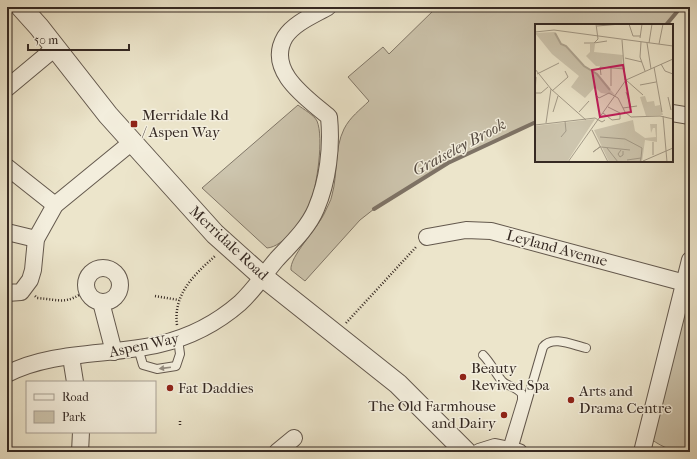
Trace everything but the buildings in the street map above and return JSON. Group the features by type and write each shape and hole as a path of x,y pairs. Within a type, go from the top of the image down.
{"street":[{"name":"Merridale Road","path":"21,7 108,115 227,245 262,276 398,384 466,452"},
{"name":"Aspen Way","path":"7,374 32,364 138,348 178,339 199,331 241,302 262,276 302,232 315,211 320,198 331,134 329,117 296,89 283,67 281,55 285,37 297,26 328,7"},
{"path":"7,88 55,48"},
{"path":"673,113 690,116"},
{"path":"7,292 21,292 26,287 33,270 36,239 55,205 132,142"},
{"path":"7,167 55,205"},
{"name":"Leyland Avenue","path":"427,236 466,230 491,231 685,283"},
{"path":"7,232 36,239"},
{"path":"642,452 690,260"},
{"path":"106,268 116,274 120,284 119,290 112,300 101,302 92,298 87,290 87,280 94,271 106,268"},
{"path":"101,302 114,352"},
{"path":"71,357 75,381"},
{"path":"80,452 81,433"},
{"path":"277,452 294,438"},
{"path":"479,452 495,447 513,450"}],"lane":[{"path":"138,348 143,365 157,369 176,366 180,354 178,339"},
{"path":"513,450 543,347 548,342 554,341 586,348"},
{"path":"483,355 490,362 504,383 516,388 522,394 513,450"}],"path":[{"path":"336,334 427,236"},
{"path":"178,339 176,317 179,300 183,289 196,273 227,245"},
{"path":"26,287 37,298 63,301 72,300 87,290"},
{"path":"155,296 179,300"},
{"path":"180,419 180,424"}],"green space":[{"path":"437,7 681,7 667,24 535,24 535,122 448,163 374,209 360,220 305,281 291,270 294,258 321,219 331,199 334,187 337,153 344,129 352,117 369,101 348,77 383,47 389,54"},
{"path":"298,105 316,119 319,128 319,162 313,196 303,216 293,231 280,243 267,248 202,188"},
{"path":"690,285 690,452 669,449 651,439"}],"waterway":[{"name":"Graiseley Brook","path":"667,24 681,7"},
{"name":"Graiseley Brook","path":"374,209 448,163 535,122"}],"place":[{"name":"Merridale Rd / Aspen Way","path":"134,124"},
{"name":"Beauty Revived Spa","path":"463,377"},
{"name":"Fat Daddies","path":"170,388"},
{"name":"Arts and Drama Centre","path":"571,400"},
{"name":"The Old Farmhouse and Dairy","path":"504,415"}]}
